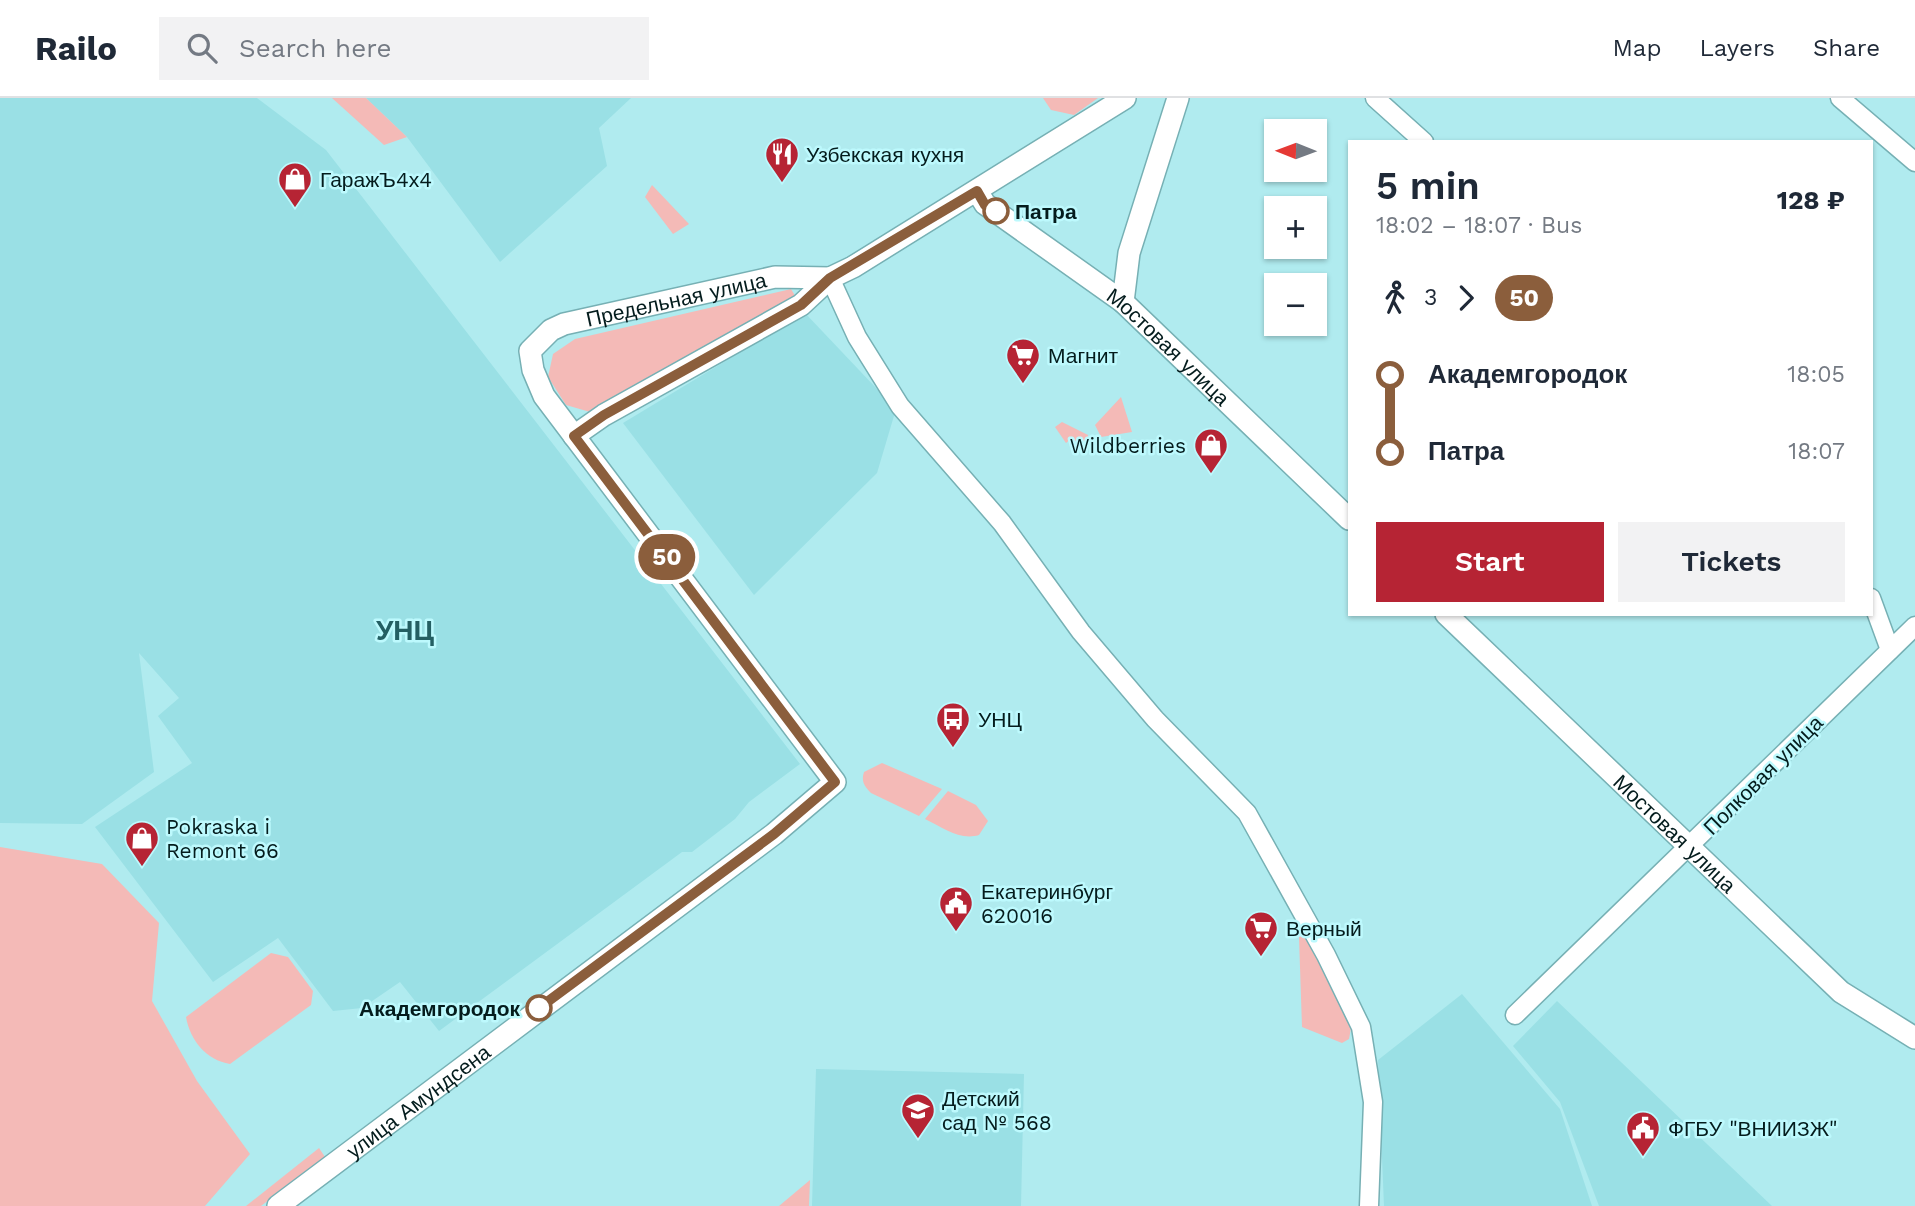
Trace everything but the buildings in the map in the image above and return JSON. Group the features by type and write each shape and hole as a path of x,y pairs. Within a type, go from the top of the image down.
{"street":[{"name":"Предельная улица","path":"574,436 604,415 801,305 830,278 977,191 1125,98"},
{"path":"1123,302 1129,253 1178,98"},
{"path":"1375,98 1422,140"},
{"path":"1840,98 1915,162"},
{"name":"Мостовая улица","path":"977,191 985,205 1123,302 1348,518"},
{"name":"Предельная улица","path":"530,351 551,330 564,324 775,277 830,278"},
{"path":"830,278 857,337 900,406 1002,523 1080,632 1155,719 1247,813 1293,901 1326,955 1361,1027 1373,1102 1369,1206"},
{"name":"улица Амундсена","path":"278,1206 774,834 835,782 544,396 533,370 530,351"},
{"path":"1873,603 1890,650"},
{"name":"Мостовая улица","path":"1449,616 1841,992 1915,1038"},
{"name":"Полковая улица","path":"1515,1015 1915,626"}],"shaded area":[{"path":"0,98 257,98 326,150 800,764 749,802 735,819 692,852 682,852 439,1031 400,982 362,1008 333,1011 278,938 213,982 95,827 192,763 158,716 179,698 139,653 154,772 82,824 0,823"},
{"path":"332,98 366,98 407,137 384,145"},
{"path":"366,98 631,98 599,128 607,166 500,262 407,137"},
{"path":"1043,98 1098,98 1074,115 1051,110"},
{"path":"652,185 689,224 673,234 645,197"},
{"path":"791,289 797,299 590,412 566,405 548,377 553,354 575,339"},
{"path":"805,313 896,409 877,473 754,595 623,423"},
{"path":"1121,397 1132,432 1101,437 1095,425"},
{"path":"1062,422 1088,435 1088,445 1081,447 1072,438 1066,443 1055,427"},
{"path":"882,763 942,789 919,816 871,793 867,788 863,781 864,772"},
{"path":"948,791 976,805 988,821 979,835 958,835 925,819"},
{"path":"0,847 102,864 159,923 152,1001 197,1081 250,1154 205,1206 0,1206"},
{"path":"1304,935 1310,938 1351,1028 1349,1039 1342,1043 1302,1027 1299,937"},
{"path":"271,953 288,957 313,991 311,1005 230,1064 221,1062 200,1048 186,1017"},
{"path":"1462,994 1560,1109 1592,1206 1384,1206 1378,1060"},
{"path":"1557,1001 1772,1206 1599,1206 1560,1102 1513,1046"},
{"name":"Детский сад № 568","path":"816,1069 1024,1074 1021,1206 812,1206"},
{"path":"319,1148 325,1157 261,1206 246,1206"},
{"path":"810,1180 809,1206 779,1206"}],"bus line":[{"name":"50","path":"539,1008 774,834 835,782 574,436 604,415 801,305 830,278 853,267 977,191 985,205 996,211"}],"place":[{"name":"Узбекская кухня","path":"782,184"},
{"name":"ГаражЪ4х4","path":"295,209"},
{"name":"Патра","path":"996,211"},
{"name":"Магнит","path":"1023,385"},
{"name":"Wildberries","path":"1211,475"},
{"name":"УНЦ","path":"953,749"},
{"name":"Pokraska i Remont 66","path":"142,868"},
{"name":"Екатеринбург 620016","path":"956,933"},
{"name":"Верный","path":"1261,958"},
{"name":"Академгородок","path":"539,1008"},
{"name":"Детский сад № 568","path":"918,1140"},
{"name":"ФГБУ \"ВНИИЗЖ\"","path":"1643,1158"}],"district":[{"name":"УНЦ","path":"405,630"}]}
